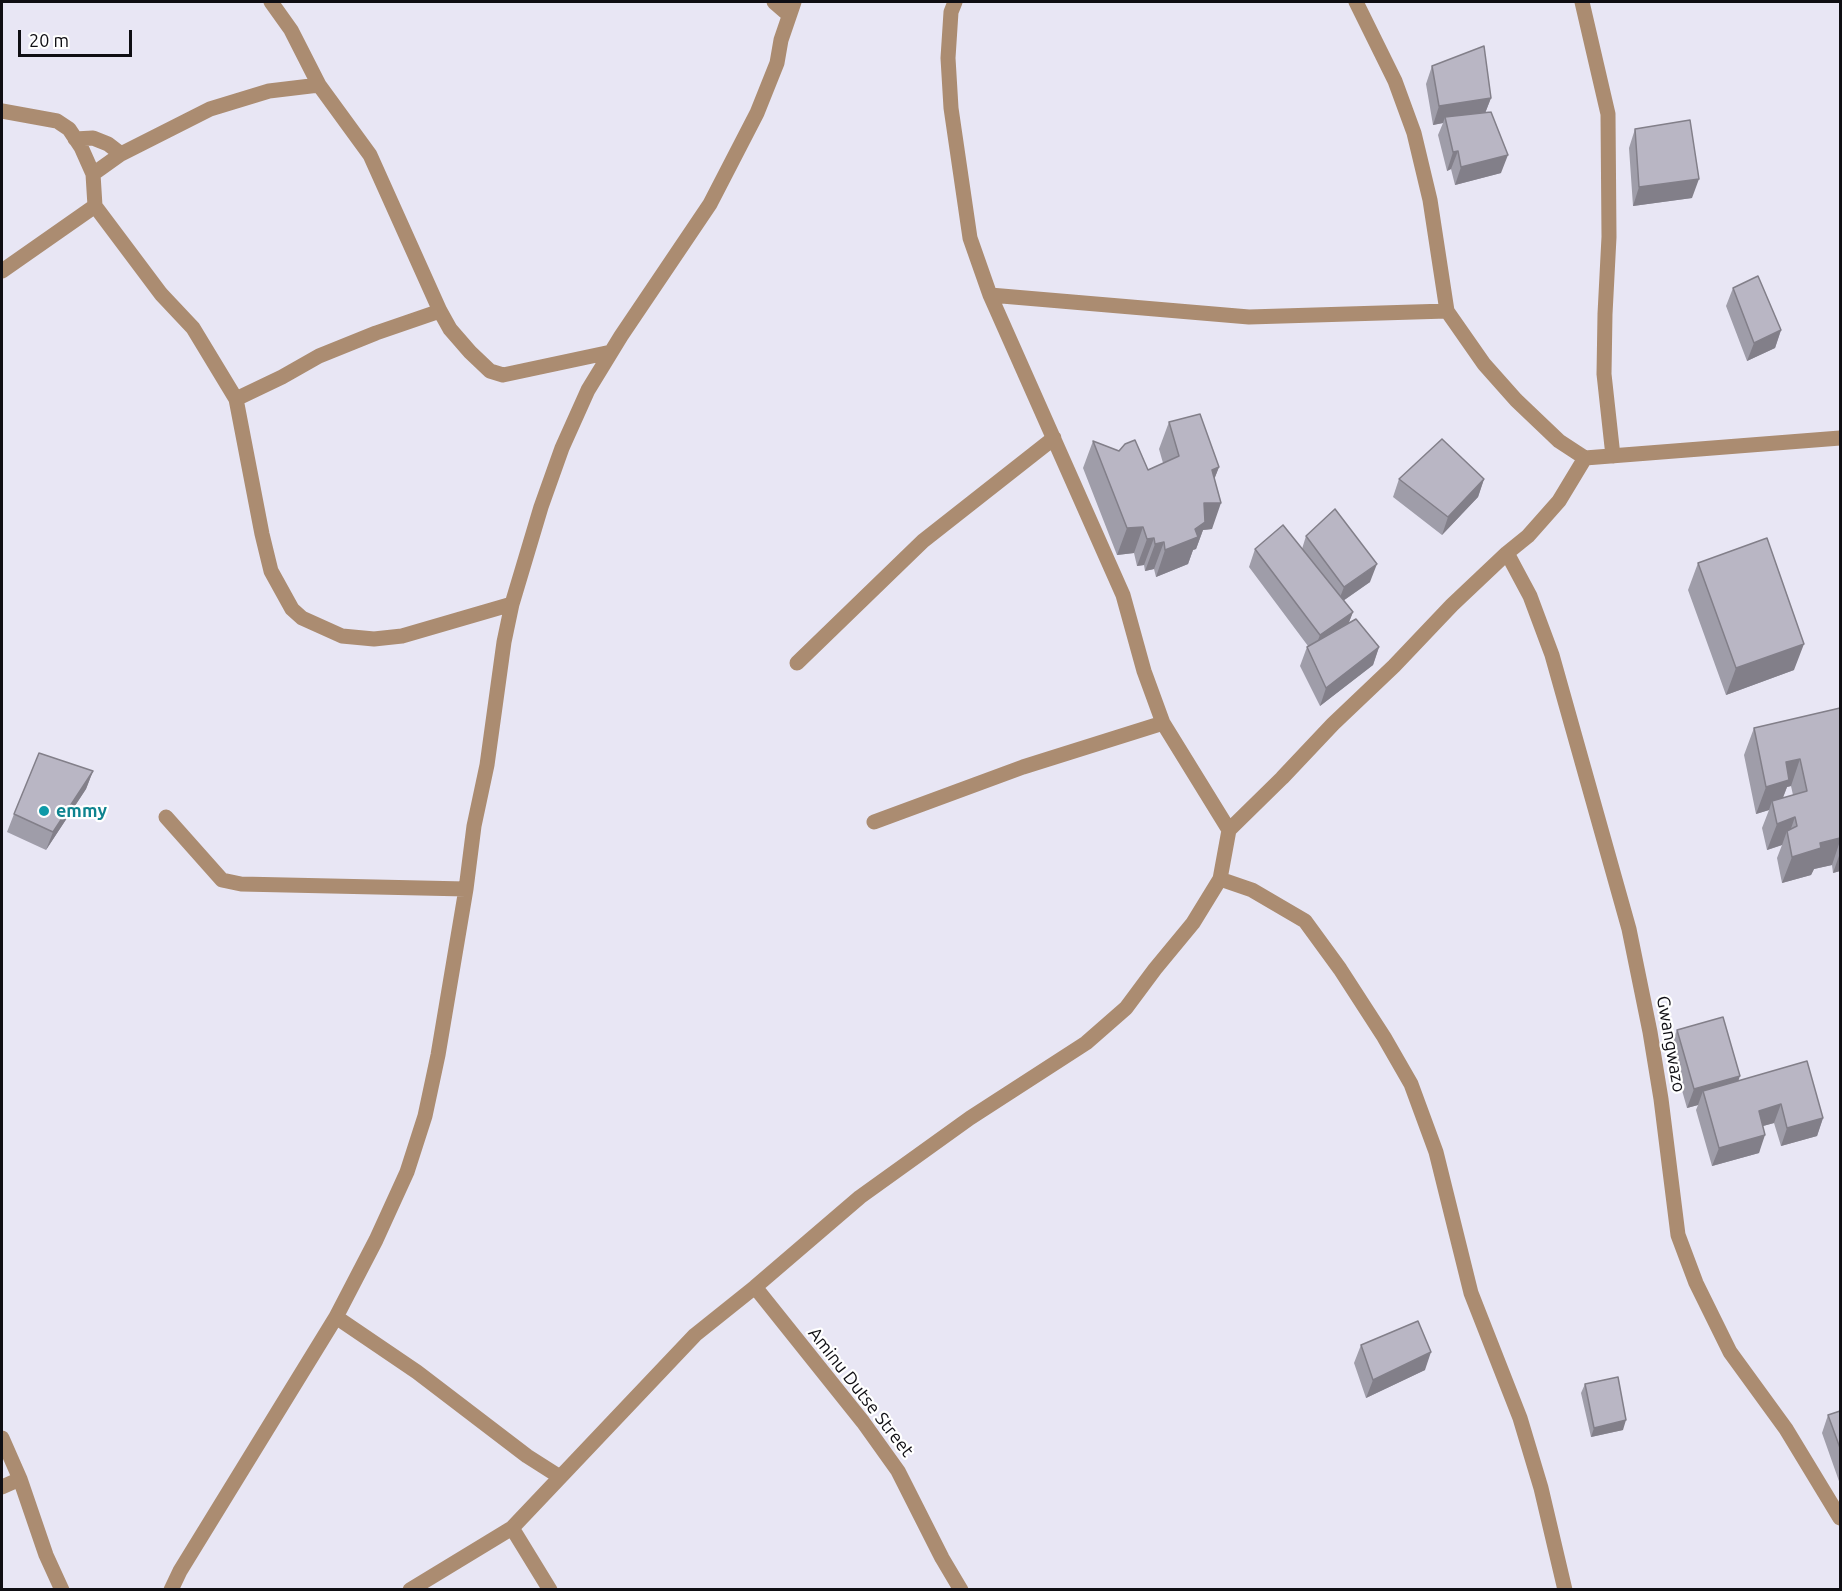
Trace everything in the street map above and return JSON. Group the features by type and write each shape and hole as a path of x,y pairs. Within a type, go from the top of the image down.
{"street":[{"path":"271,2 291,30 319,85 370,154 440,310 450,329 470,351 496,374 516,373 611,352"},
{"path":"171,1590 180,1571 336,1317 376,1240 406,1172 425,1116 438,1056 466,889 474,826 488,765 497,686 512,604 541,507 562,448 588,390 710,204 769,87 791,8 774,2"},
{"path":"955,2 951,12 948,58 951,108 970,238 990,295 1123,595 1144,671 1163,723 1229,830"},
{"path":"1356,2 1395,81 1414,133 1430,200 1447,311 1484,364 1516,400 1559,441 1585,458 1840,438"},
{"path":"1582,2 1608,114 1609,237 1604,374 1613,456"},
{"path":"93,174 121,154 210,110 269,92 319,85"},
{"path":"2,111 57,121 69,129 93,174 95,206 161,294 193,328 236,399 262,534 272,571 291,609 302,618 342,636 374,639 402,636 512,604"},
{"path":"75,139 93,138 108,144 121,154"},
{"path":"2,271 95,206"},
{"path":"990,295 1249,317 1447,311"},
{"path":"236,399 326,353 440,310"},
{"path":"797,663 923,541 1054,438"},
{"path":"410,1590 512,1528 695,1335 860,1197 970,1118 1049,1068 1094,1036 1126,1008 1193,922 1220,879 1229,830 1507,553 1528,536 1558,501 1585,458"},
{"name":"Gwangwazo","path":"1507,553 1530,596 1552,655 1629,929 1657,1076 1678,1235 1695,1283 1730,1352 1786,1429 1840,1518"},
{"path":"874,822 1023,767 1163,723"},
{"path":"166,817 222,880 241,884 466,889"},
{"path":"1220,879 1252,890 1305,921 1340,969 1411,1084 1436,1152 1471,1293 1520,1418 1541,1488 1565,1590"},
{"name":"Aminu Dutse Street","path":"755,1287 863,1422 898,1471 942,1558 961,1590"},
{"path":"336,1317 417,1372 527,1456 560,1477"},
{"path":"2,1438 20,1479 46,1555 62,1590"},
{"path":"2,1487 20,1479"},
{"path":"512,1528 550,1590"}],"building":[{"path":"1484,46 1491,98 1439,106 1432,66"},
{"path":"1491,112 1508,155 1461,167 1458,151 1453,152 1445,117"},
{"path":"1690,120 1699,179 1639,187 1635,129"},
{"path":"1758,276 1781,330 1754,343 1733,288"},
{"path":"1200,414 1219,467 1212,470 1221,503 1204,503 1205,522 1195,529 1198,537 1165,550 1164,542 1155,544 1154,538 1147,539 1143,527 1127,528 1093,441 1119,451 1125,444 1135,440 1148,470 1179,456 1169,422"},
{"path":"1442,439 1484,479 1448,517 1399,479"},
{"path":"1335,509 1377,564 1344,587 1306,536"},
{"path":"1283,525 1353,612 1320,635 1255,549"},
{"path":"1767,538 1804,644 1736,668 1698,563"},
{"path":"1356,619 1379,647 1326,688 1307,647"},
{"path":"1840,708 1840,838 1820,843 1821,848 1792,857 1787,831 1797,826 1795,817 1777,824 1772,801 1807,791 1800,759 1786,762 1789,780 1766,787 1754,728"},
{"name":"emmy","path":"39,753 93,771 53,832 14,814"},
{"path":"1723,1017 1740,1076 1694,1089 1677,1030"},
{"path":"1807,1061 1823,1118 1787,1128 1781,1104 1759,1111 1765,1135 1719,1148 1703,1091"},
{"path":"1418,1321 1431,1352 1373,1380 1361,1345"},
{"path":"1618,1377 1626,1420 1594,1428 1585,1384"},
{"path":"1840,1411 1840,1448 1828,1415"}],"place":[{"name":"emmy","path":"44,811"}]}
